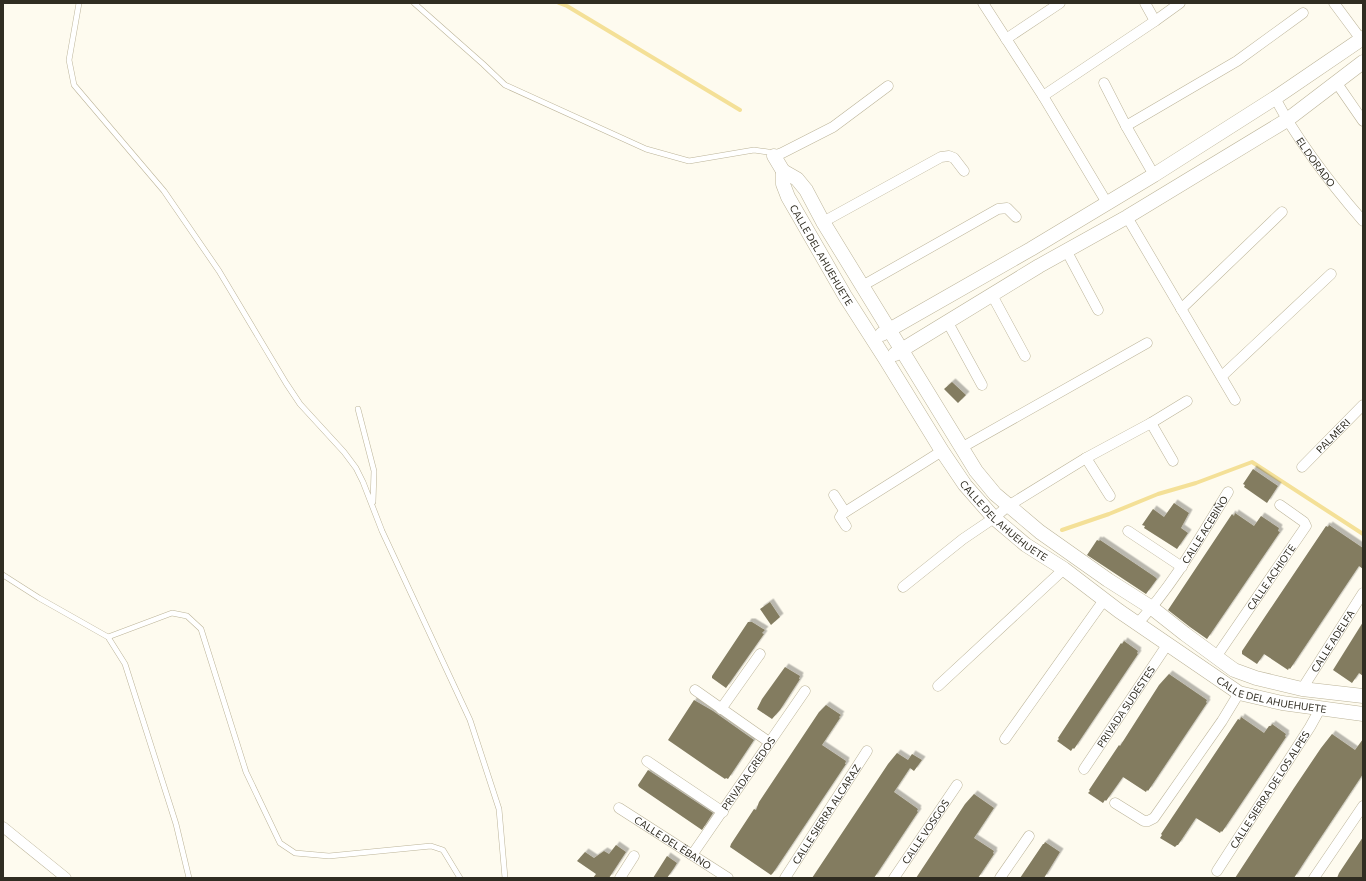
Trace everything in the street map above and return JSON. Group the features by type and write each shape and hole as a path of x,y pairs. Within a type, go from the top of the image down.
{"street":[{"path":"983,3 1043,96 1107,203"},
{"path":"1006,39 1060,3"},
{"path":"1145,3 1155,21"},
{"path":"1043,96 1180,3"},
{"path":"873,340 889,329 1031,249 1154,175 1275,98 1362,40 1334,3"},
{"path":"1126,126 1237,61 1303,13"},
{"path":"886,360 947,321 1066,250 1127,217 1287,120 1363,62"},
{"path":"1336,82 1363,121"},
{"path":"1104,83 1126,126 1154,175"},
{"path":"774,156 833,127 888,86"},
{"name":"EL DORADO","path":"1275,98 1306,149 1363,221"},
{"name":"CALLE DEL AHUEHUETE","path":"774,156 783,171 797,179 806,190 823,222 902,349 961,448 984,483 1008,506 1074,557 1152,608 1234,670 1256,678 1302,688 1363,696"},
{"path":"823,222 941,157 950,156 954,158 964,171"},
{"name":"CALLE DEL AHUEHUETE","path":"783,171 783,184 796,212 845,296 942,451 965,485 994,518 1026,545 1064,569 1104,600 1239,693 1282,702 1363,714"},
{"path":"862,286 998,209 1008,208 1016,217"},
{"path":"1181,309 1282,212"},
{"path":"1127,217 1235,400"},
{"path":"1031,249 1039,266"},
{"path":"1066,250 1098,310"},
{"path":"1222,376 1331,274"},
{"path":"992,295 1025,356"},
{"path":"947,321 982,385"},
{"path":"961,448 1147,343"},
{"path":"903,587 963,539 994,518 1008,506 1086,458 1150,423 1187,400"},
{"name":"PALMERI","path":"1302,467 1363,405"},
{"path":"1150,423 1173,461"},
{"path":"846,526 840,518 842,514 942,451"},
{"path":"1086,458 1110,496"},
{"name":"CALLE ACEBIÑO","path":"1138,623 1152,608 1182,566 1228,492"},
{"path":"834,495 845,512"},
{"name":"CALLE ACHIOTE","path":"1216,657 1306,526 1304,522 1280,505"},
{"name":"CALLE ACEBIÑO","path":"1128,531 1182,566"},
{"path":"938,686 1064,569"},
{"name":"CALLE ADELFA","path":"1302,688 1363,593"},
{"path":"1005,739 1104,600"},
{"name":"PRIVADA SUDESTES","path":"1084,769 1167,644"},
{"path":"721,709 760,654"},
{"path":"695,690 769,742"},
{"name":"PRIVADA GREDOS","path":"692,855 805,692"},
{"path":"1115,803 1144,821 1154,818 1222,721 1239,693"},
{"name":"CALLE SIERRA DE LOS ALPES","path":"1217,872 1310,727 1321,707"},
{"name":"CALLE SIERRA ALCARAZ","path":"785,878 867,751"},
{"path":"647,761 723,812"},
{"name":"CALLE VOSGOS","path":"894,878 957,785"},
{"path":"1314,878 1363,806"},
{"name":"CALLE DEL ËBANO","path":"618,808 728,878"},
{"path":"3,827 66,878"},
{"path":"1000,878 1029,836"},
{"path":"620,878 634,856"}],"lane":[{"path":"79,3 69,60 74,86 164,191 220,271 300,404 344,452 356,468 382,531 470,720 499,810 505,878"},
{"path":"414,3 505,85 646,149 689,161 754,150 768,152 774,156"},
{"path":"358,409 374,471 372,504"},
{"path":"3,575 39,598 108,637 125,664 176,824 189,878"},
{"path":"108,637 172,613 187,616 201,629 246,772 280,843 295,853 329,856 431,846 443,850 460,878"}],"building":[{"path":"952,382 966,395 958,403 944,389"},
{"path":"1253,469 1278,486 1267,503 1244,487 1245,485 1243,484"},
{"path":"1174,503 1189,513 1181,528 1188,533 1177,549 1144,528 1145,526 1142,525 1153,509 1164,517"},
{"path":"1235,513 1254,526 1261,516 1279,528 1278,531 1280,532 1207,639 1168,610 1232,514 1234,516"},
{"path":"1329,525 1363,548 1363,569 1359,566 1290,669 1289,668 1288,670 1264,654 1257,664 1242,654 1242,651 1326,526 1328,527"},
{"path":"1097,540 1100,540 1157,579 1146,594 1087,555"},
{"path":"770,602 780,617 771,625 760,609"},
{"path":"748,622 752,622 765,630 762,633 764,634 726,688 712,678 712,676"},
{"path":"1363,622 1363,676 1359,673 1352,683 1333,670"},
{"path":"1124,641 1138,651 1138,654 1074,749 1073,748 1071,751 1057,741 1059,739 1058,738 1121,643 1122,644"},
{"path":"785,667 800,676 800,679 780,710 772,719 757,709 762,699"},
{"path":"1169,674 1207,700 1207,703 1148,791 1147,790 1146,792 1123,777 1103,803 1088,793 1090,791 1089,790 1119,745 1120,746 1159,685"},
{"path":"694,700 713,711 754,740 728,779 725,779 668,740"},
{"path":"826,705 841,715 822,745 846,761 846,764 771,875 730,847 754,809 756,810 759,802 819,712"},
{"path":"1241,717 1264,733 1272,724 1286,734 1286,737 1222,832 1221,831 1220,833 1196,818 1178,845 1175,847 1160,838 1162,835 1161,834 1238,719 1240,720"},
{"path":"1332,734 1355,750 1363,739 1363,774 1294,878 1235,878 1294,788"},
{"path":"897,753 908,760 912,754 922,760 914,771 910,768 894,792 918,809 918,812 874,878 812,878 888,764"},
{"path":"648,770 713,813 702,830 639,787 638,785"},
{"path":"974,794 994,808 974,838 994,851 994,854 978,878 916,878 965,804"},
{"path":"1363,837 1363,878 1337,878 1339,873"},
{"path":"1045,842 1060,852 1044,878 1020,878 1043,844"},
{"path":"616,845 626,852 609,878 593,878 596,874 577,861 585,852 594,858 604,851 609,854"},
{"path":"667,856 677,863 674,868 667,878 653,878"}],"waterway":[{"path":"559,3 567,6 740,110"},
{"path":"1062,530 1109,514 1158,494 1196,483 1252,462 1363,534"}]}
